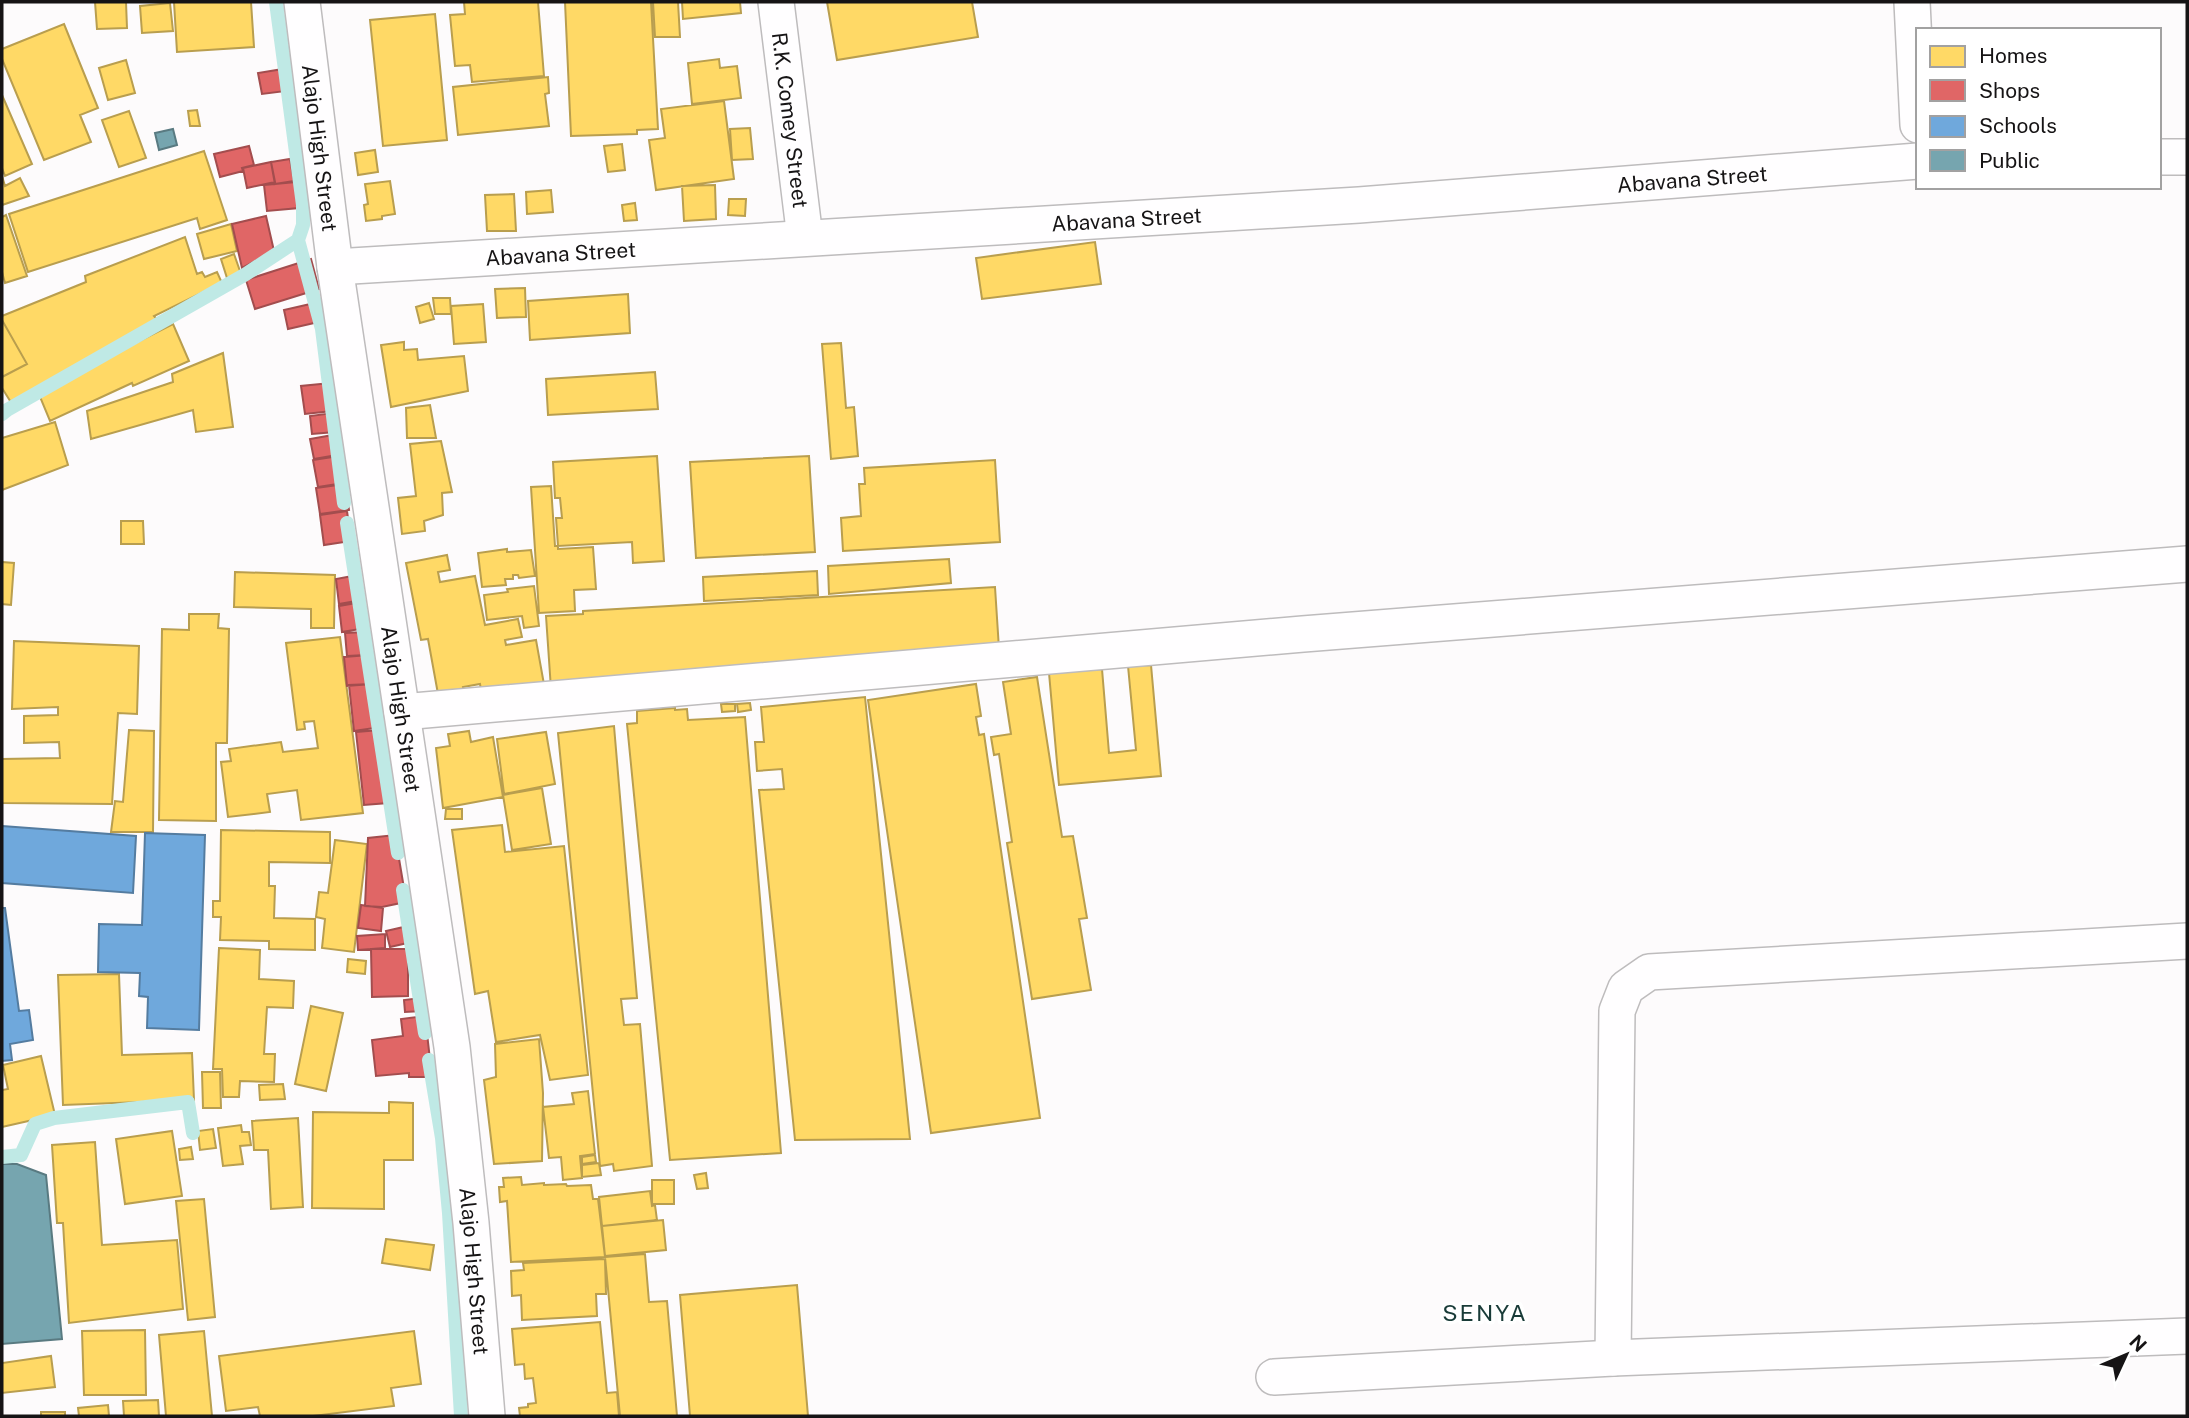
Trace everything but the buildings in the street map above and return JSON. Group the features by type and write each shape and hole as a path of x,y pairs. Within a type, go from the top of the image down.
{"street":[{"name":"Alajo High Street","path":"302,2 335,267 452,1047 471,1223 487,1416"},
{"name":"R.K. Comey Street","path":"776,2 805,238"},
{"path":"1912,2 1916,84"},
{"path":"2161,157 2187,157"},
{"name":"Abavana Street","path":"335,267 1359,205 1916,161"},
{"path":"402,712 1303,634 2187,564"},
{"path":"1613,1358 1617,1012 1626,988 1649,972 2187,941"},
{"path":"1274,1377 1613,1358 2187,1336"}],"waterway":[{"path":"2,414 246,274 298,240 303,225 303,205 276,2"},
{"path":"298,240 322,329 344,503"},
{"path":"347,523 398,853"},
{"path":"403,890 425,1033"},
{"path":"429,1060 442,1138 449,1213 461,1416"},
{"path":"2,1157 21,1155 35,1124 54,1118 188,1102 193,1133"}],"district":[{"name":"SENYA","path":"1485,1312"}]}
